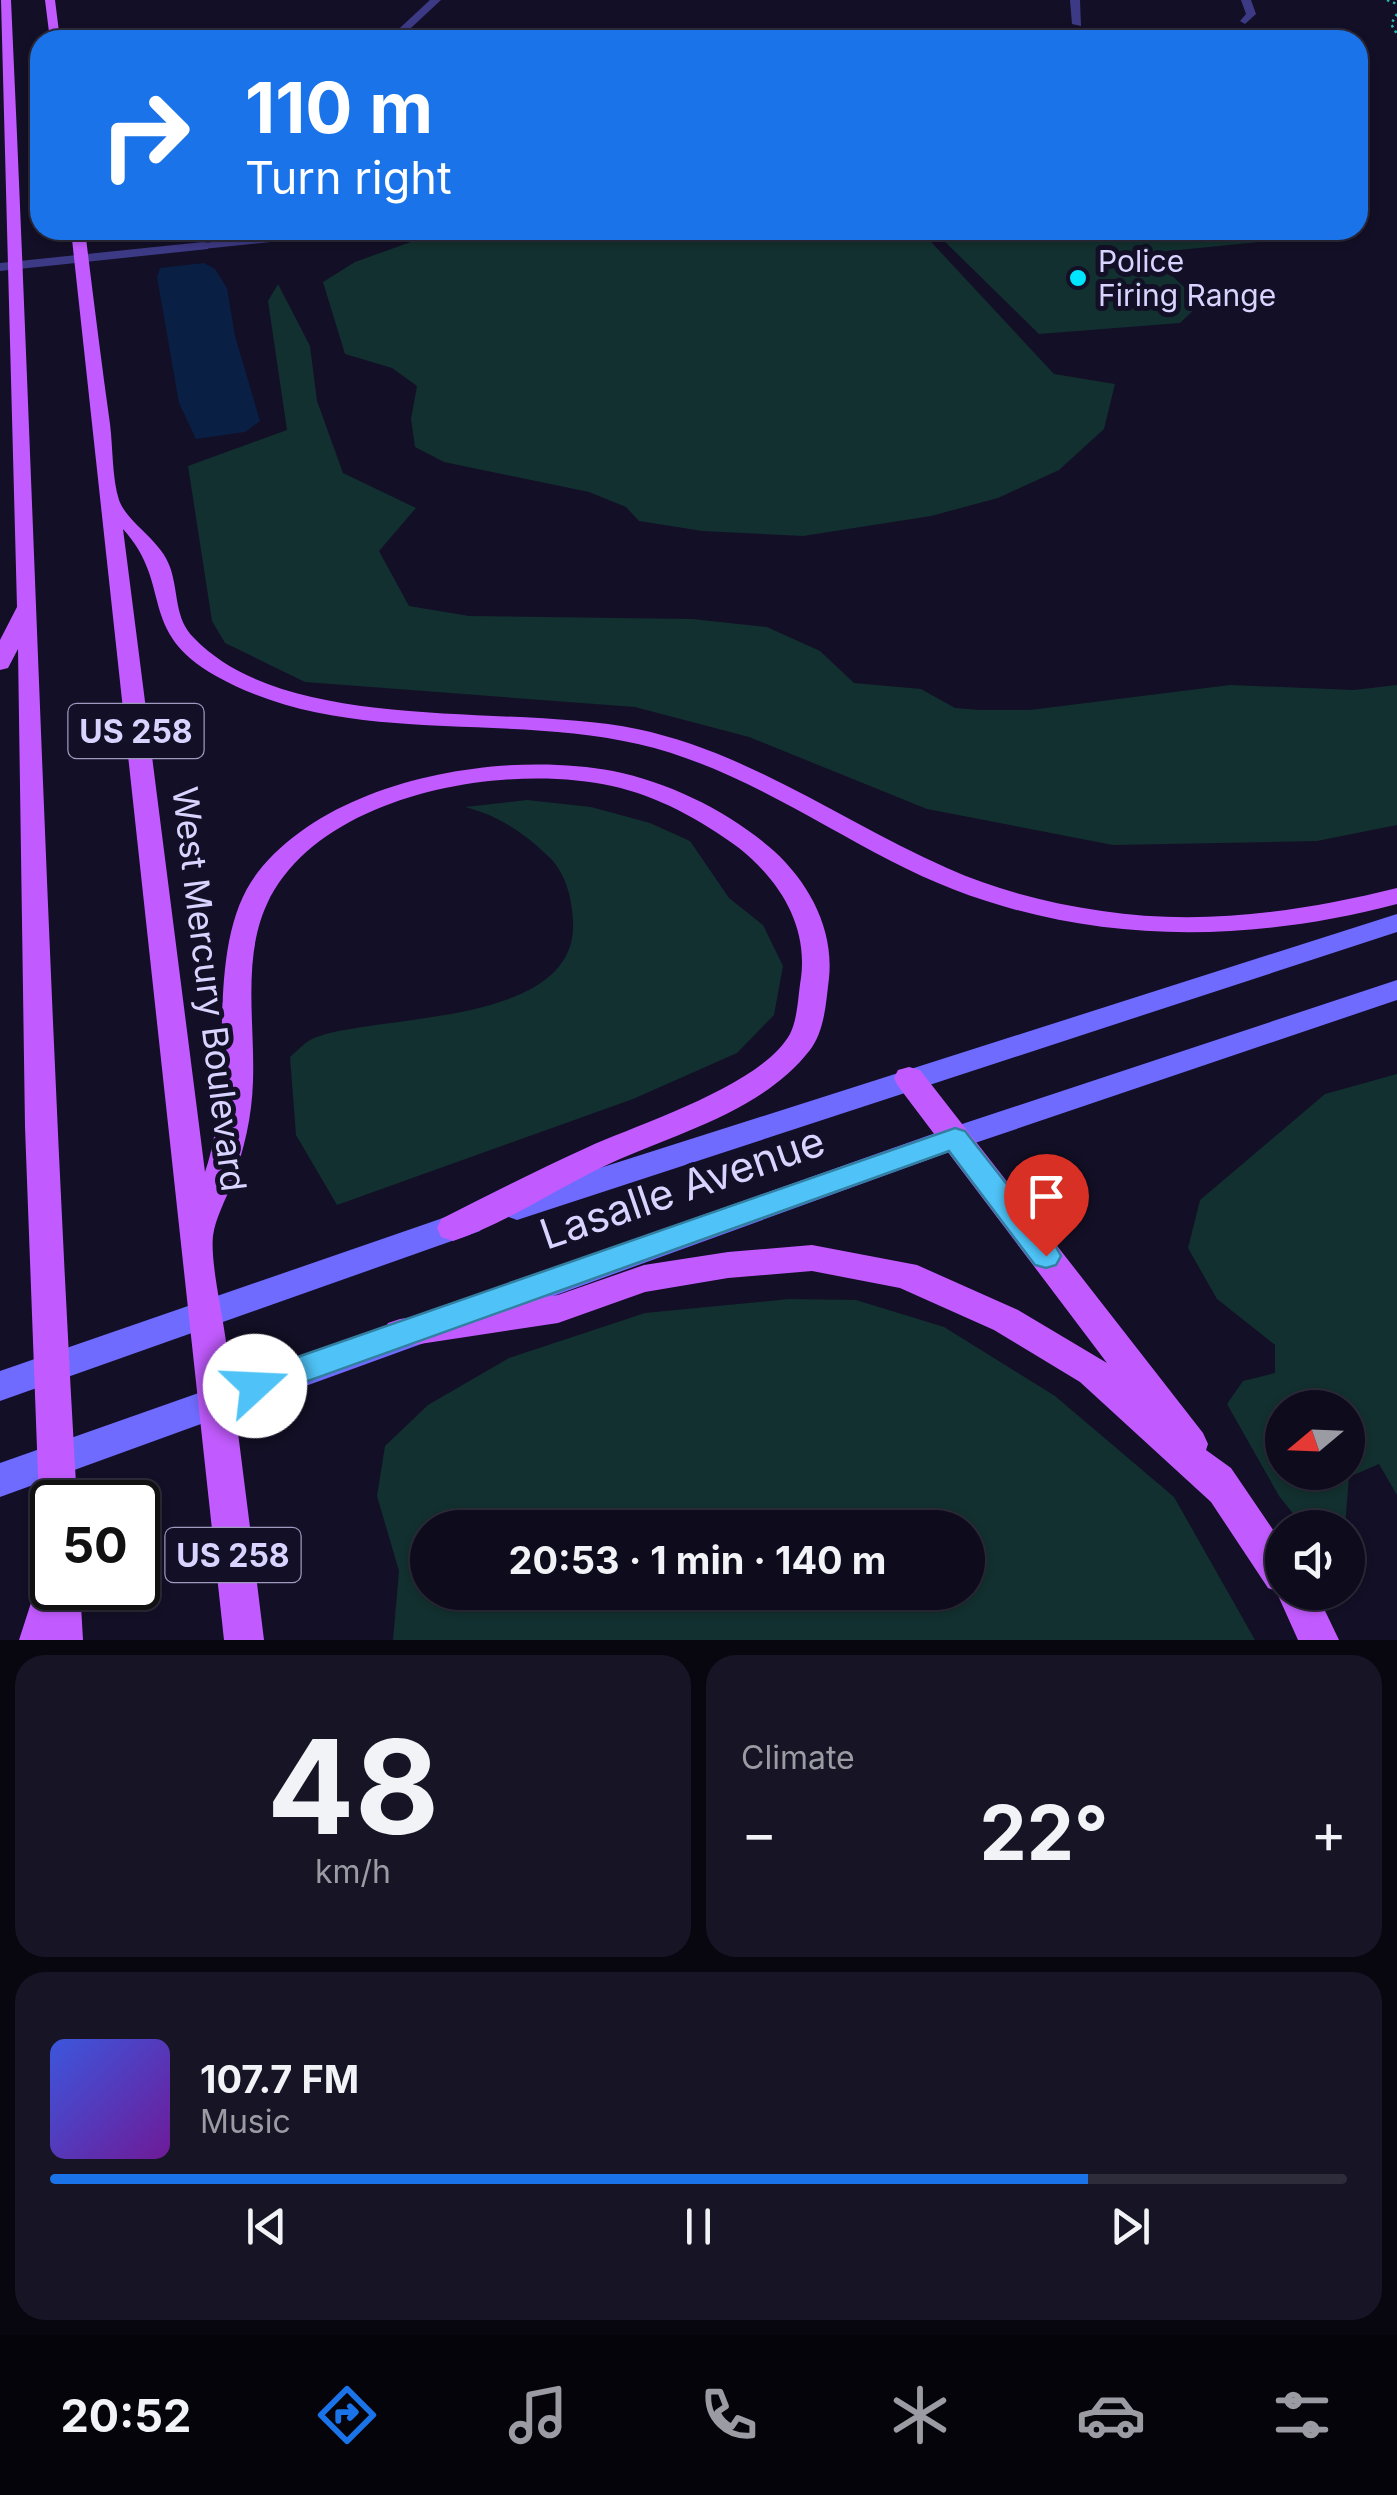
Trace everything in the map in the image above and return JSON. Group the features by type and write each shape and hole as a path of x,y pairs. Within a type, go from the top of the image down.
{"main road":[{"name":"US 258","path":"6,0 8,266 28,606 40,1128 57,1480"},
{"path":"50,0 54,30"},
{"name":"West Mercury Boulevard","path":"79,240 244,1640"},
{"path":"112,505 158,562 171,622 193,650 230,675 266,691 360,709 585,727 696,751 760,778 940,875 1018,903 1169,926 1253,924 1340,914 1397,896"},
{"path":"0,663 28,606"},
{"path":"198,1232 235,1119 241,1017 236,959 248,909 291,850 375,798 473,776 561,772 650,788 726,825 786,874 808,920 818,964 802,1039 753,1085 686,1121 620,1145 453,1228"},
{"name":"Lasalle Avenue","path":"0,1386 453,1228 1397,923"},
{"name":"Lasalle Avenue","path":"0,1480 400,1333 955,1138 1397,990"},
{"path":"909,1078 1227,1492 1265,1549"},
{"path":"400,1333 558,1309 644,1279 728,1264 812,1258 905,1275 1006,1320 1092,1371 1227,1492"},
{"path":"237,1582 257,1640"},
{"path":"39,1640 50,1610"},
{"path":"60,1610 63,1640"},
{"path":"1303,1610 1319,1640"}],"street":[{"path":"403,30 436,0"},
{"path":"836,5 849,0"},
{"path":"1075,0 1077,24"},
{"path":"1245,21 1251,14 1246,0"},
{"path":"8,266 203,246"}],"lane":[{"path":"203,246 260,240"}],"path":[{"path":"1388,0 1397,4"},
{"path":"1397,14 1392,24 1397,34"}],"green space":[{"path":"416,240 929,240 1054,374 1115,384 1104,429 1059,470 998,498 931,516 803,536 702,531 639,521 626,507 589,492 444,462 415,447 411,419 417,386 392,368 345,354 323,282 355,262"},
{"name":"Police Firing Range","path":"943,240 1279,240 1148,253 1201,303 1180,323 1039,334"},
{"path":"278,284 310,346 317,401 343,473 416,508 379,551 409,606 469,616 692,619 767,627 820,651 854,683 921,689 955,708 980,710 1030,710 1230,685 1354,690 1397,685 1397,825 1317,841 1113,845 927,809 749,737 635,707 305,682 225,643 212,621 188,466 287,430 268,301"},
{"path":"527,800 591,807 650,823 690,841 729,898 763,925 783,966 774,1015 737,1053 633,1099 337,1205 296,1135 290,1057 314,1038 469,1010 510,998 544,981 566,956 573,921 564,878 555,863 521,833 465,807"},
{"path":"1397,1074 1397,1495 1379,1464 1365,1470 1365,1390 1265,1390 1265,1471 1227,1404 1243,1381 1275,1373 1275,1345 1217,1299 1188,1248 1200,1200 1325,1094"},
{"path":"789,1299 856,1300 944,1327 1055,1396 1174,1497 1255,1640 393,1640 399,1571 377,1496 385,1446 428,1405 509,1358 645,1313"},
{"path":"1276,1490 1348,1490 1346,1510 1290,1510"}],"water":[{"path":"204,263 215,269 227,288 235,336 260,421 245,432 196,439 179,403 157,277 160,268"}],"place":[{"name":"Police Firing Range","path":"1078,278"}],"route":[{"path":"255,1386 955,1138 1046,1256"}]}
